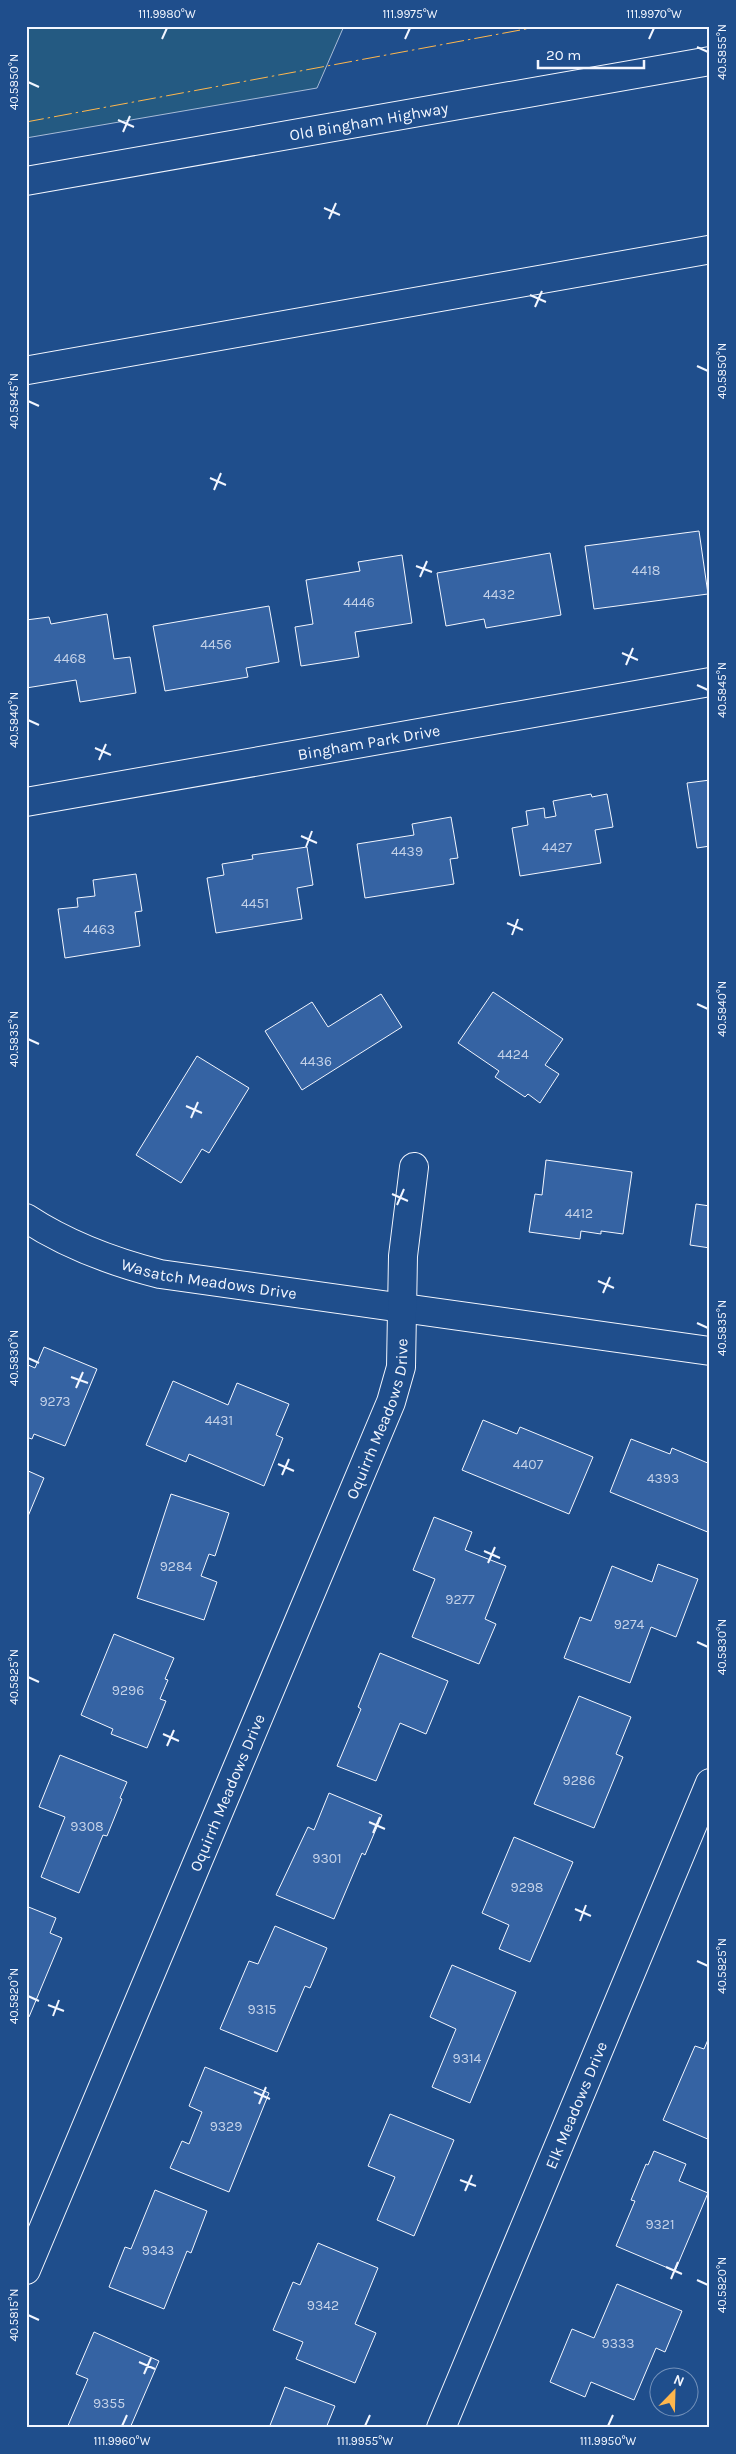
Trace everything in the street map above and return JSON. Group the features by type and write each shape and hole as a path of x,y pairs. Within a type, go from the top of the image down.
{"street":[{"name":"Old Bingham Highway","path":"26,181 710,61"},
{"name":"Bingham Park Drive","path":"26,802 710,682"},
{"path":"402,1309 403,1256 414,1167"},
{"name":"Wasatch Meadows Drive","path":"26,1218 91,1252 125,1265 160,1274 710,1351"},
{"name":"Oquirrh Meadows Drive","path":"26,2270 391,1402 401,1367 402,1309"},
{"name":"Elk Meadows Drive","path":"441,2428 710,1783"}],"shaded area":[{"path":"26,26 344,26 317,88 26,138"}],"building":[{"path":"699,531 708,594 594,609 585,546"},
{"path":"550,553 561,615 486,628 484,619 446,626 437,573"},
{"path":"402,555 412,623 355,632 359,657 301,666 295,627 313,624 306,580 360,571 358,562"},
{"path":"269,606 279,662 246,668 248,677 165,691 153,626"},
{"path":"107,614 114,659 130,657 136,693 80,702 76,680 26,688 26,620 49,617 51,624"},
{"path":"710,780 710,846 697,848 687,783"},
{"path":"591,794 592,797 607,794 613,827 595,830 601,863 520,876 512,828 528,825 526,811 544,808 545,818 556,816 553,801"},
{"path":"451,817 458,858 450,859 454,884 365,898 357,844 414,835 412,824"},
{"path":"307,847 313,885 297,888 302,919 216,933 207,878 224,875 222,864 253,859 252,855"},
{"path":"136,874 142,911 135,912 140,946 65,958 58,909 78,907 77,898 95,896 93,880"},
{"path":"493,992 563,1039 545,1065 559,1074 540,1103 528,1094 525,1097 495,1077 499,1071 458,1043"},
{"path":"381,994 402,1027 302,1090 265,1031 312,1002 328,1027"},
{"path":"197,1056 249,1088 209,1153 202,1149 181,1183 136,1155"},
{"path":"546,1160 632,1172 623,1234 601,1231 601,1234 581,1231 580,1239 529,1232 535,1194 542,1195"},
{"path":"696,1204 710,1206 710,1248 690,1245"},
{"path":"44,1347 97,1369 65,1446 34,1434 32,1439 26,1437 26,1364 35,1368"},
{"path":"173,1381 228,1405 237,1383 289,1404 276,1435 283,1438 264,1486 189,1454 186,1462 146,1445"},
{"path":"483,1420 517,1434 520,1427 593,1457 569,1514 462,1470"},
{"path":"631,1439 670,1454 672,1448 710,1464 710,1533 610,1492"},
{"path":"26,1470 44,1478 26,1521"},
{"path":"171,1494 229,1513 215,1556 209,1554 201,1576 217,1582 204,1620 137,1598"},
{"path":"434,1517 472,1532 465,1550 506,1566 485,1619 496,1624 479,1664 412,1637 435,1579 413,1570"},
{"path":"658,1564 698,1579 676,1637 651,1627 630,1683 564,1658 580,1617 591,1621 612,1566 652,1582"},
{"path":"114,1634 174,1658 165,1679 168,1680 160,1699 166,1701 147,1748 111,1734 113,1729 81,1715"},
{"path":"380,1653 448,1681 426,1734 400,1723 376,1781 337,1766 361,1709 358,1707"},
{"path":"579,1696 631,1717 616,1754 623,1757 594,1828 534,1804"},
{"path":"60,1755 127,1782 107,1836 103,1835 79,1893 41,1877 65,1817 39,1807"},
{"path":"329,1793 382,1815 365,1855 362,1853 334,1919 276,1895 308,1827 314,1830"},
{"path":"514,1837 573,1862 530,1962 499,1949 509,1925 482,1913"},
{"path":"26,1906 56,1918 50,1933 62,1938 29,2017 26,2016"},
{"path":"275,1926 327,1948 310,1988 305,1986 277,2052 220,2029 249,1961 258,1964"},
{"path":"452,1965 516,1992 470,2103 432,2087 456,2029 430,2017"},
{"path":"710,2035 710,2140 663,2120 695,2046 704,2049"},
{"path":"205,2067 269,2093 229,2192 170,2168 182,2141 189,2144 202,2112 189,2106"},
{"path":"390,2114 454,2140 414,2236 377,2220 395,2177 368,2166"},
{"path":"654,2151 686,2164 679,2181 708,2193 675,2271 616,2246 635,2201 631,2200 646,2164 648,2165"},
{"path":"155,2190 207,2211 191,2253 187,2251 164,2309 109,2287 125,2247 131,2249"},
{"path":"318,2243 378,2268 355,2324 376,2333 355,2383 296,2359 303,2342 273,2330 293,2282 300,2285"},
{"path":"617,2284 682,2311 665,2352 656,2348 634,2400 591,2382 585,2397 550,2382 572,2329 594,2338"},
{"path":"94,2332 159,2361 130,2428 67,2428 88,2379 76,2374"},
{"path":"285,2387 335,2406 326,2428 269,2428"}],"tram line":[{"path":"26,356 710,235"},
{"path":"26,385 710,264"}],"power":[{"path":"26,122 542,26"}]}
